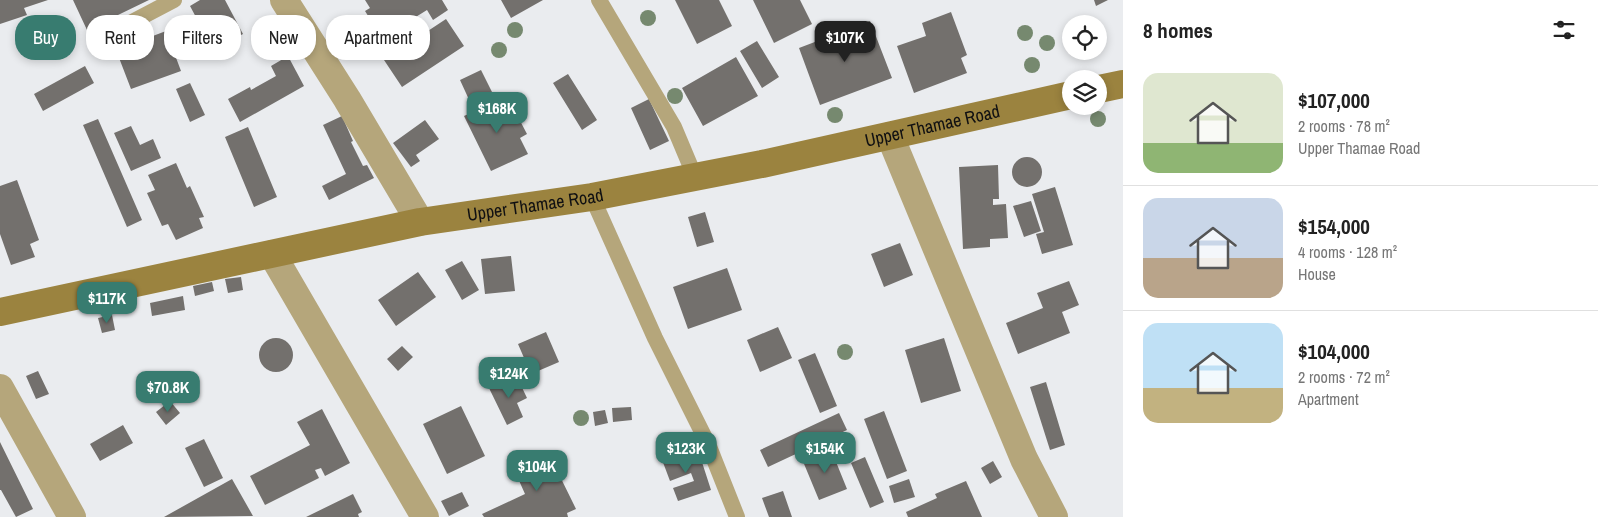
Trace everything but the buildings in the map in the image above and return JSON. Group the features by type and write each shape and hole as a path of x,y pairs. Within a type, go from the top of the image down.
{"street":[{"path":"284,0 347,99 420,222"},
{"path":"1107,87 1123,84"},
{"name":"Upper Thamae Road","path":"0,312 420,222 592,197 695,177 1062,97"},
{"path":"890,136 1024,459 1054,517"},
{"path":"272,254 425,517"},
{"path":"0,388 72,517"}],"lane":[{"path":"145,15 174,0"},
{"path":"598,0 674,127 695,177"},
{"path":"592,197 655,338 708,444 737,517"}]}
